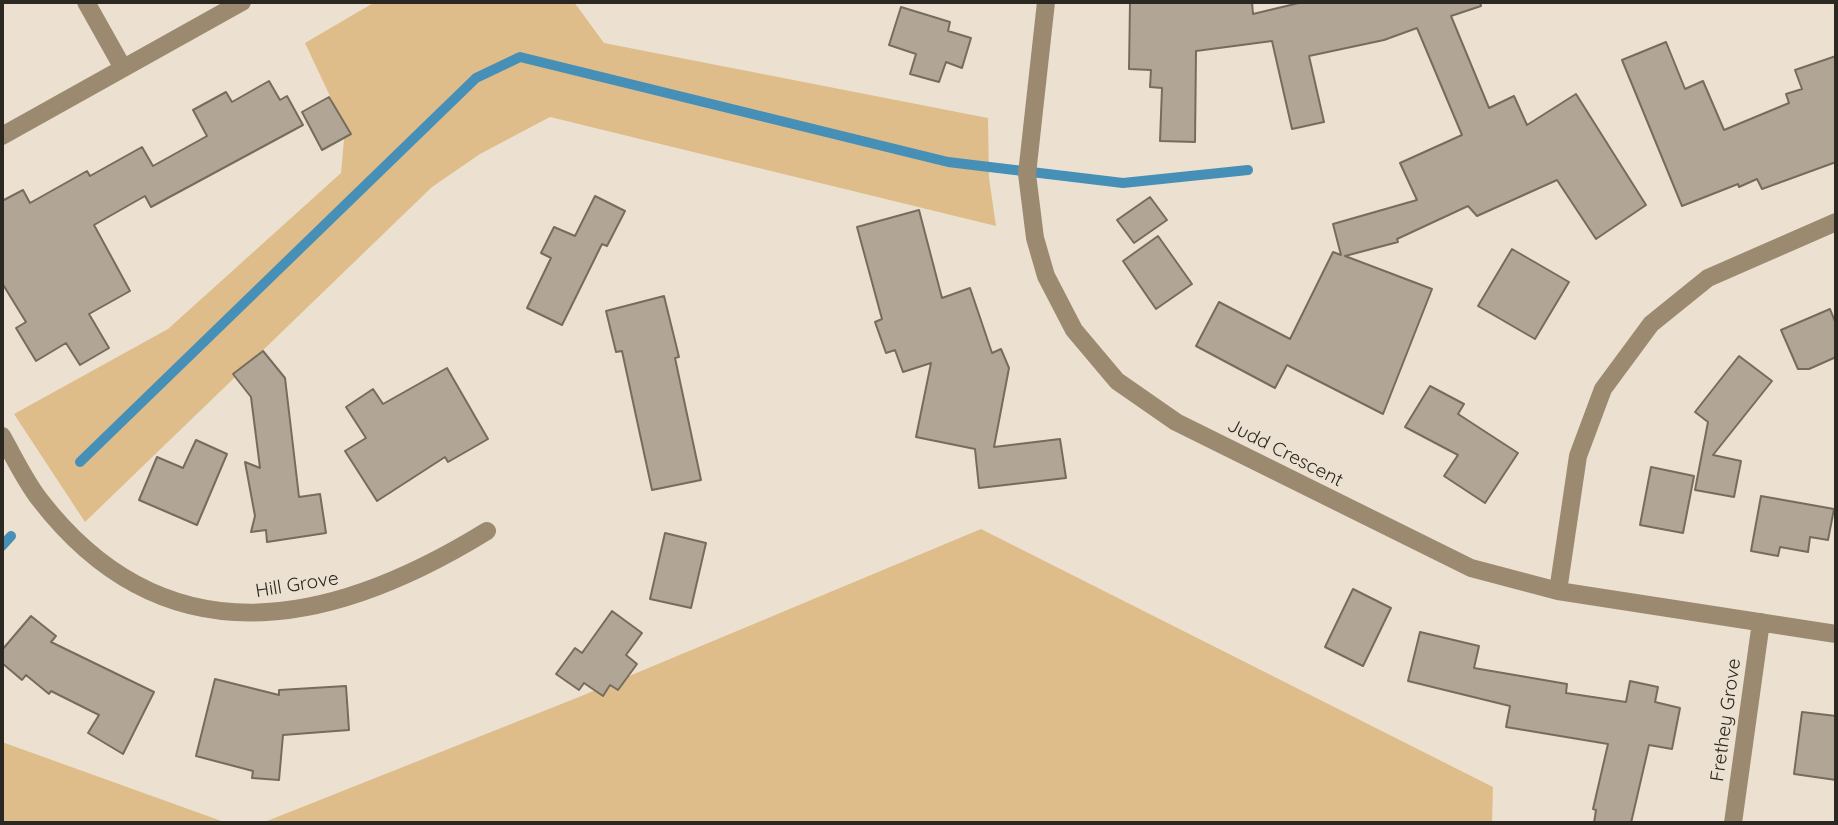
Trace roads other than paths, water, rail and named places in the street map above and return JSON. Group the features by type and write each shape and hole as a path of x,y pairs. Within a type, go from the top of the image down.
{"street":[{"path":"86,2 124,68"},
{"path":"2,136 242,2"},
{"name":"Judd Crescent","path":"1046,2 1029,147 1028,200 1046,276 1074,330 1117,381 1176,422 1471,568 1558,591 1836,634"},
{"path":"1558,591 1578,456 1603,388 1651,324 1708,278 1836,222"},
{"name":"Hill Grove","path":"2,436 39,499 90,553 125,578 190,606 242,614 280,612 328,604 375,590 436,562 487,531"},
{"name":"Frethey Grove","path":"1733,823 1761,622"}],"waterway":[{"path":"80,462 476,78 520,57 948,162 1123,183 1248,170"},
{"path":"2,546 11,536"}]}
